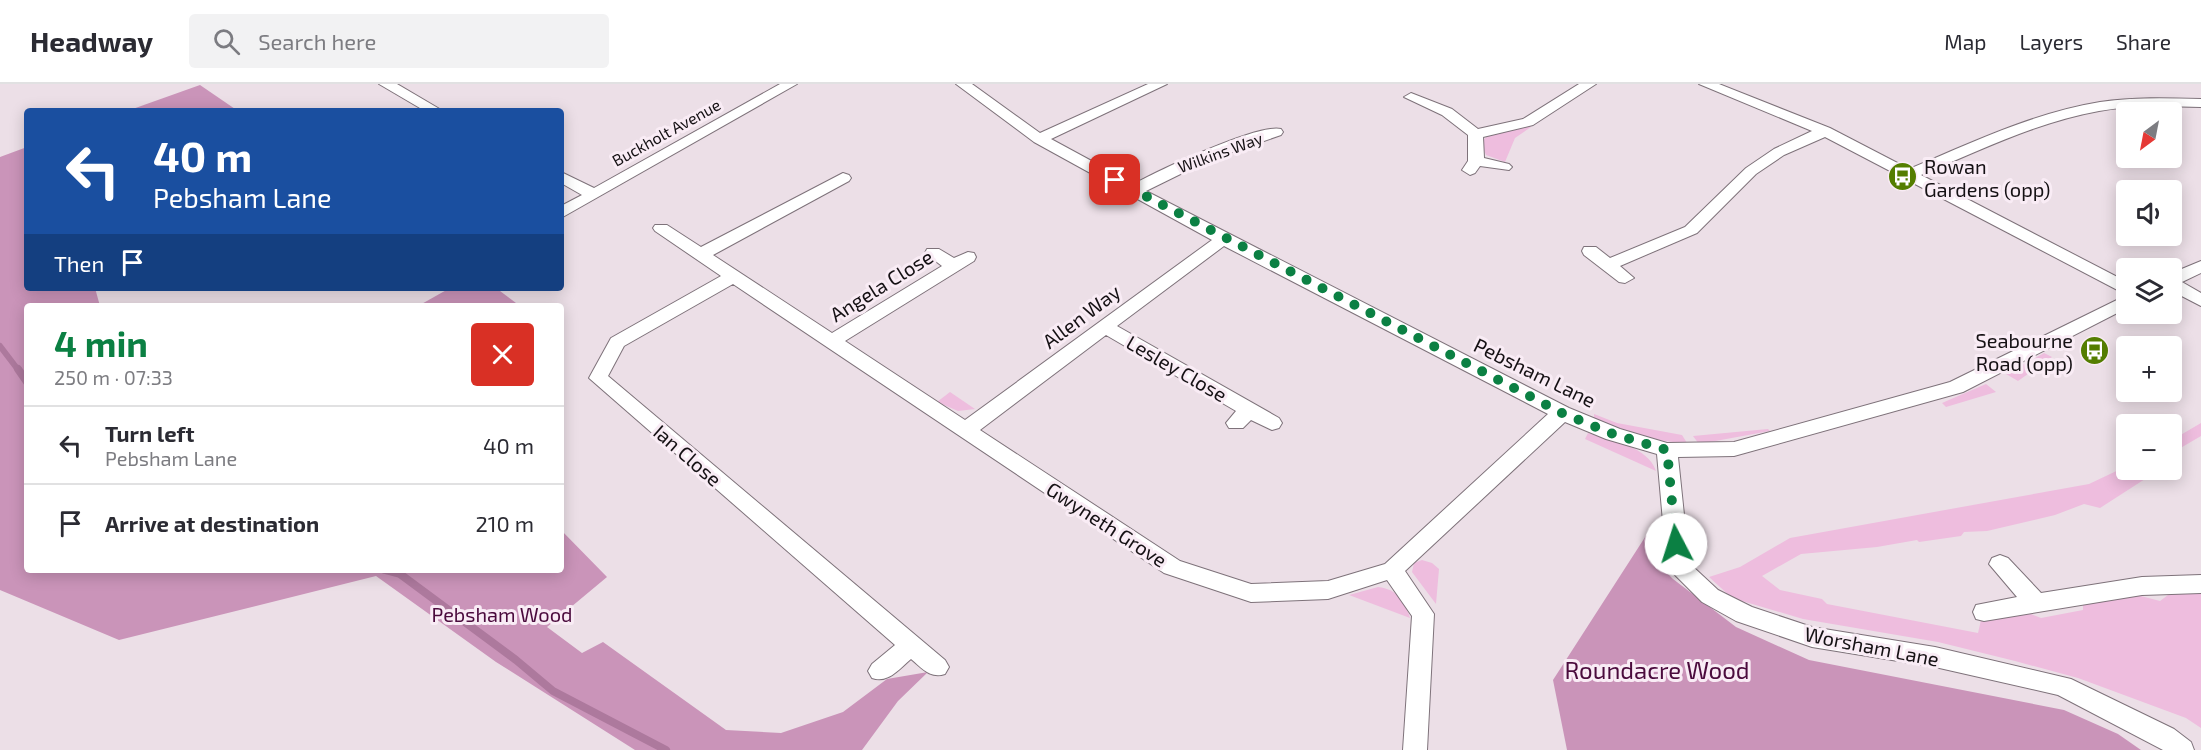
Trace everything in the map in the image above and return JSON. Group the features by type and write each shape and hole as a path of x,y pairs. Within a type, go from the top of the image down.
{"street":[{"path":"386,84 430,108"},
{"name":"Buckholt Avenue","path":"564,211 790,84"},
{"name":"Pebsham Lane","path":"963,84 1040,139 1223,239 1562,413 1613,434 1667,450 1734,449 1956,387 2116,307"},
{"path":"1040,139 1160,84"},
{"path":"1475,134 1528,122 1589,84"},
{"path":"1713,85 1825,131 2116,283"},
{"path":"1411,97 1447,112 1475,134"},
{"path":"1910,174 2061,115 2087,108 2118,104 2201,103"},
{"name":"Wilkins Way","path":"1134,191 1174,168 1210,153 1282,136 1260,124"},
{"path":"1607,265 1691,230 1751,171 1779,152 1825,131"},
{"path":"1475,134 1473,165 1504,167"},
{"path":"701,254 843,178"},
{"path":"564,179 593,194"},
{"path":"821,190 838,200"},
{"name":"Gwyneth Grove","path":"661,228 1172,567 1251,593 1329,590 1392,570 1562,413"},
{"name":"Allen Way","path":"966,430 1223,239"},
{"path":"1590,251 1625,278"},
{"name":"Angela Close","path":"832,341 961,262 933,254"},
{"path":"2182,276 2201,266"},
{"name":"Ian Close","path":"734,276 617,342 598,378 937,667"},
{"path":"2182,288 2201,300"},
{"name":"Lesley Close","path":"1105,327 1243,416 1272,423"},
{"name":"Worsham Lane","path":"1667,450 1678,567 1710,596 1744,614 1812,637 1935,657 2063,686 2165,737 2182,750"},
{"path":"2000,564 2036,603"},
{"path":"1392,570 1423,614 1415,750"},
{"path":"1984,612 2142,586 2201,584"},
{"path":"880,671 911,645"}],"shaded area":[{"path":"1531,127 1515,138 1505,162 1486,155 1481,143 1487,136"},
{"path":"2044,353 2052,357 2018,381 2006,374"},
{"path":"1986,384 1996,392 1946,407 1942,403"},
{"path":"950,392 975,409 958,411 937,402"},
{"path":"1594,414 1617,423 1682,435 1687,443 1663,441 1628,432 1594,420"},
{"path":"2201,423 2201,436 2182,447 2182,434"},
{"path":"1768,429 1770,431 1699,444 1693,436"},
{"path":"1588,433 1637,450 1652,463 1656,471 1585,439"},
{"path":"2116,471 2116,480 2143,480 2100,508 2084,504 2055,515 1987,531 1964,532 1961,536 1801,554 1762,576 1780,590 1822,599 1827,604 1978,633 1981,620 2031,614 2041,618 2083,610 2083,603 2137,595 2160,601 2172,592 2201,594 2201,728 2186,718 2078,678 1938,642 1803,619 1732,598 1709,577 1740,567 1790,538 2089,484"},
{"path":"1422,560 1432,563 1439,569 1436,604 1412,572 1414,563"},
{"path":"1378,587 1395,593 1406,606 1410,618 1349,595"}],"green space":[{"path":"200,85 234,108 135,108"},
{"name":"Pebsham Wood","path":"24,148 24,291 96,291 99,303 24,303 24,573 564,573 564,533 607,577 547,627 582,653 603,642 726,730 781,733 843,712 887,679 928,672 898,701 862,750 635,750 496,662 376,576 119,640 0,590 0,157"},
{"path":"445,291 500,291 516,303 423,303"},
{"name":"Roundacre Wood","path":"1649,531 1660,566 1673,579 1736,627 1809,660 2064,710 2118,734 2141,750 1567,750 1553,680"}],"waterway":[{"path":"0,346 19,371"},
{"path":"18,369 24,378"},
{"path":"396,573 516,660 553,691 666,750"}],"place":[{"name":"Rowan Gardens (opp)","path":"1903,177"},
{"name":"Seabourne Road (opp)","path":"2094,351"}],"route":[{"path":"1115,180 1223,239 1562,413 1613,434 1667,450 1676,544"}]}
